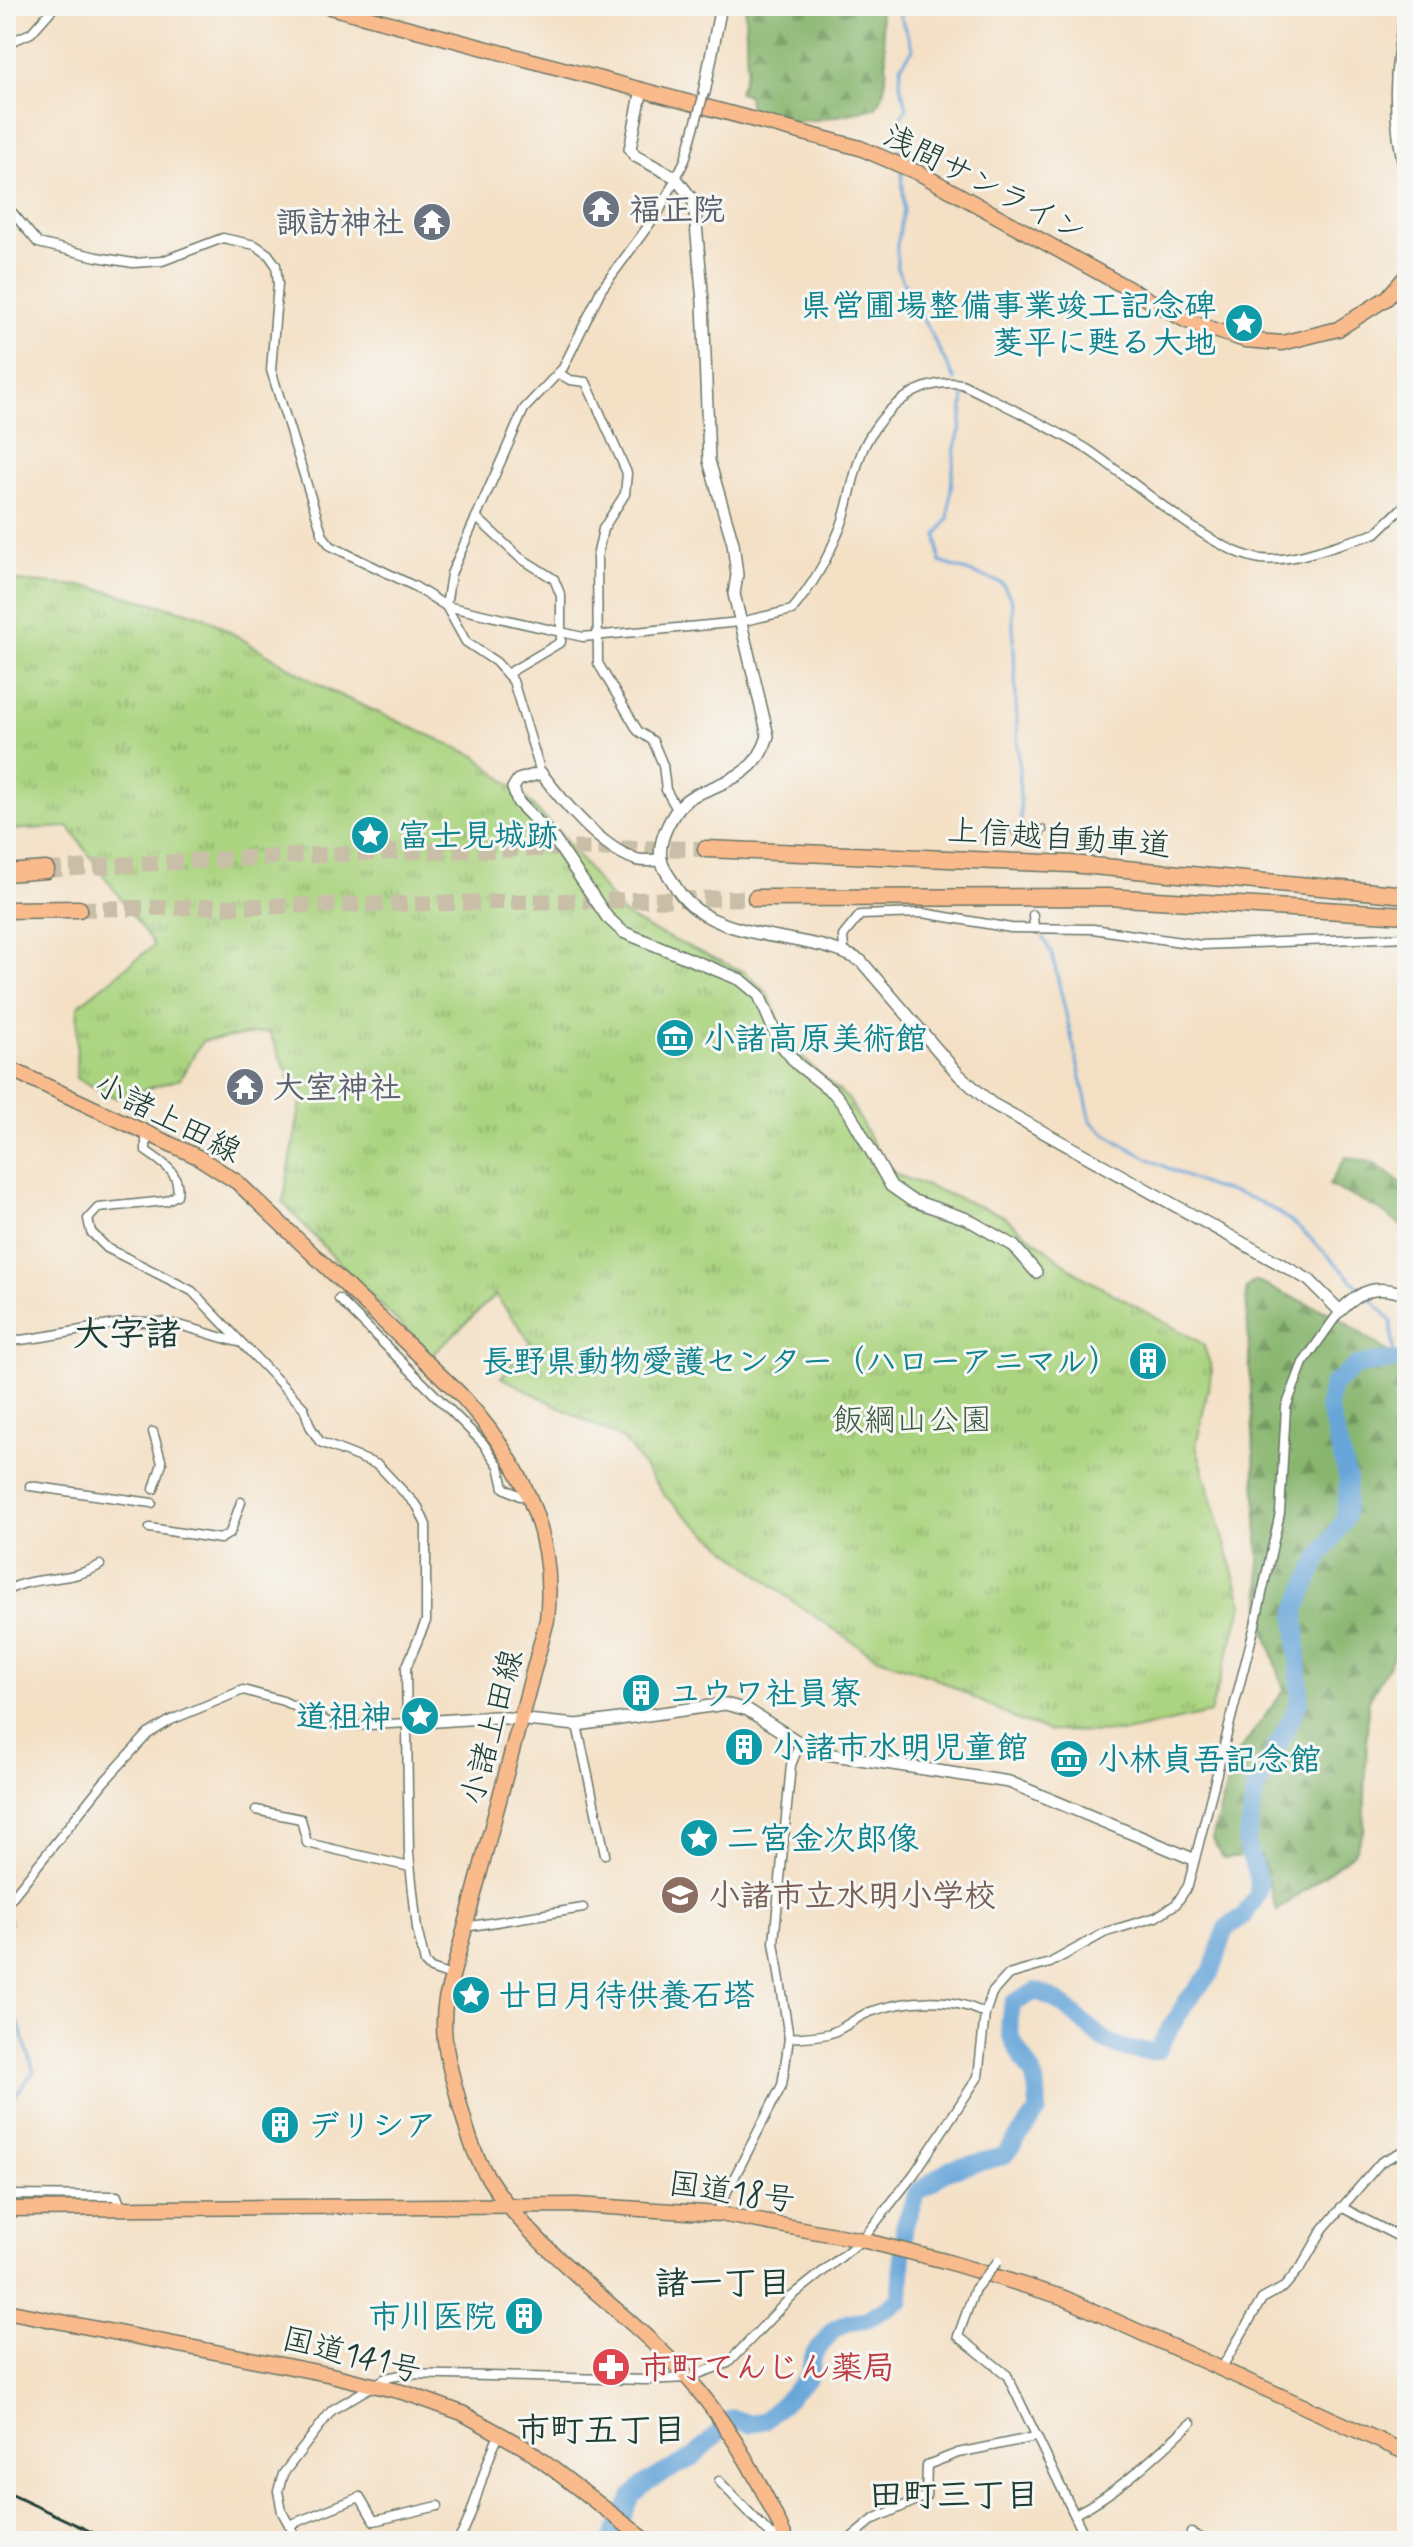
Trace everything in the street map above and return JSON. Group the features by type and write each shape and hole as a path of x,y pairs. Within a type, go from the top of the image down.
{"highway":[{"name":"上信越自動車道","path":"706,849 1071,864 1407,895"},
{"path":"10,872 46,870"},
{"name":"上信越自動車道","path":"756,898 1093,896 1407,915"},
{"path":"6,910 79,909"}],"main road":[{"name":"浅間サンライン","path":"326,6 860,148 921,174 1187,321 1245,340 1282,343 1338,329 1387,298 1407,275"},
{"name":"小諸上田線","path":"6,1067 211,1164 250,1192 460,1394 502,1445 530,1495 544,1539 549,1602 544,1639 451,1976 443,2022 450,2069 475,2152 508,2205 687,2378 732,2437 759,2481 786,2541"},
{"name":"国道18号","path":"6,2209 508,2205 636,2206 720,2214 862,2240 945,2261 1062,2297 1407,2453"},
{"name":"国道141号","path":"6,2311 375,2385 462,2413 527,2449 647,2541"}],"street":[{"path":"6,44 31,33 55,6"},
{"path":"661,860 637,860 572,812 541,773 513,681 466,642 446,606 451,574 524,409 558,373 601,290 660,210 685,160 704,93 721,6"},
{"path":"1406,6 1396,49 1392,97 1396,145 1407,183"},
{"path":"642,89 630,149 635,156 675,177 694,202 703,302 709,461 733,543 737,575 734,594 768,736 764,750 750,768 734,780 694,796 668,825 661,860 679,893 695,909 746,931 844,950 861,961 959,1075 991,1103 1309,1280 1340,1311"},
{"path":"6,205 38,243 97,257 133,263 162,261 223,238 255,245 268,254 276,265 278,284 271,370 323,536 331,546 391,574 446,606 583,637 740,622 792,610 805,594 840,529 863,449 897,402 943,381 962,384 1078,444 1155,501 1245,555 1263,559 1293,557 1368,536 1376,533 1407,503"},
{"path":"558,373 570,380 586,382 627,473 625,494 603,529 597,557 598,663 638,731 653,741 663,765 666,790 678,811"},
{"path":"476,517 519,557 554,579 561,596 561,642 507,674"},
{"path":"541,773 518,780 513,788 518,802 554,839 607,917 623,932 741,980 759,995 779,1042 797,1064 834,1093 849,1112 891,1186 911,1200 967,1219 1014,1246 1036,1272"},
{"path":"1016,831 1042,830"},
{"path":"844,950 843,936 860,915 923,913 1011,928 1093,929 1201,945 1407,937"},
{"path":"1033,915 1034,928"},
{"path":"146,1133 146,1151 177,1177 177,1195 166,1201 98,1208 88,1219 91,1232 120,1256 183,1283 304,1408 320,1442 378,1465 423,1515 428,1543 426,1621 406,1668 410,1867 417,1929 425,1963 431,1969 451,1976"},
{"path":"298,2541 282,2512 278,2491 283,2474 332,2410 393,2375 687,2378 728,2363 791,2297 862,2240 922,2163 978,2077 985,2014 992,1993 1008,1975 1050,1963 1106,1932 1156,1917 1176,1904 1188,1886 1278,1523 1285,1458 1286,1407 1303,1363 1352,1299 1372,1288 1385,1287 1407,1295"},
{"path":"339,1299 483,1443 499,1466 504,1488 520,1496 530,1495"},
{"path":"6,1341 36,1340 75,1329 158,1322 240,1343"},
{"path":"153,1432 162,1463 154,1489"},
{"path":"30,1486 152,1503"},
{"path":"150,1528 220,1539 230,1533 241,1502"},
{"path":"6,1591 23,1582 55,1581 84,1574 100,1565"},
{"path":"6,1905 103,1783 148,1734 171,1720 243,1690 283,1701 330,1723 348,1726 482,1717 577,1725 725,1704 748,1710 800,1743 838,1758 1009,1782 1193,1859"},
{"path":"577,1725 605,1854"},
{"path":"720,2214 720,2205 745,2151 782,2085 789,2038 774,1942 791,1765 800,1743"},
{"path":"256,1810 301,1819 307,1843 410,1867"},
{"path":"465,1927 583,1908"},
{"path":"789,2038 826,2034 845,2028 869,2012 920,2003 966,2004 985,2014"},
{"path":"1221,2369 1262,2299 1284,2287 1341,2207 1381,2162 1407,2149"},
{"path":"6,2195 117,2196 121,2208"},
{"path":"1341,2207 1407,2241"},
{"path":"998,2261 975,2289 958,2336 1007,2375 1087,2541"},
{"path":"1075,2514 1121,2488 1154,2453 1191,2423"},
{"path":"458,2541 471,2517 487,2457 500,2434"},
{"path":"847,2541 874,2519 926,2496 927,2465 958,2453 1035,2437"},
{"path":"719,2481 769,2533 786,2541"},
{"path":"289,2525 360,2497 374,2521 438,2506"},
{"path":"1191,2533 1207,2541"}],"green space":[{"path":"745,6 879,6 886,72 885,85 875,108 798,121 751,117 748,95 739,92 747,68"},
{"name":"飯綱山公園","path":"6,580 91,587 203,616 330,691 476,756 526,799 567,842 622,913 649,929 745,972 766,991 787,1038 800,1056 849,1100 883,1162 900,1176 1002,1215 1078,1274 1203,1344 1212,1370 1196,1446 1243,1604 1210,1713 1125,1732 1049,1731 1017,1720 932,1676 876,1657 795,1603 691,1520 666,1497 624,1440 501,1377 531,1342 495,1295 432,1355 353,1278 283,1203 301,1102 269,1032 202,1041 180,1079 116,1098 76,1078 78,1006 154,945 69,827 6,830"},
{"path":"1346,1157 1374,1163 1407,1187 1407,1230 1380,1210 1329,1185"},
{"path":"1255,1281 1334,1315 1407,1365 1407,1632 1368,1702 1364,1829 1354,1853 1277,1911 1260,1855 1223,1858 1212,1839 1235,1757 1284,1690 1262,1620 1246,1288"}],"waterway":[{"path":"896,6 913,49 901,66 900,84 907,107 898,121 901,159"},
{"path":"902,171 904,210 897,245 897,269 955,380"},
{"path":"958,387 964,396 961,427 955,448 948,519 937,535 940,562 1002,583 1012,601 1021,821"},
{"path":"1043,937 1052,954 1091,1121 1129,1148 1164,1166 1208,1186 1244,1196 1271,1208 1299,1228 1362,1290"},
{"path":"1368,1295 1391,1321 1394,1360 1407,1363"},
{"path":"611,2541 632,2497 647,2482 694,2457 733,2418 750,2424 765,2420 808,2378 814,2354 833,2330 849,2322 865,2320 901,2300 904,2227 917,2192 949,2170 1004,2156 1038,2111 1034,2077 1010,2033 1013,2003 1036,1991 1068,2009 1103,2039 1135,2051 1157,2051 1186,2002 1212,1971 1226,1928 1244,1916 1258,1894 1259,1881 1246,1844 1255,1792 1300,1700 1296,1611 1318,1560 1345,1519 1348,1480 1328,1405 1332,1385 1357,1365 1394,1360"},
{"path":"6,1913 10,1923 6,1927"},
{"path":"6,2009 19,2025 34,2071 6,2108"}],"tunnel":[{"path":"46,870 376,853 706,849"},
{"path":"79,909 756,898"}],"railway":[{"path":"6,2492 111,2541"}],"place":[{"name":"福正院","path":"601,209"},
{"name":"諏訪神社","path":"432,222"},
{"name":"県営圃場整備事業竣工記念碑 菱平に甦る大地","path":"1244,323"},
{"name":"富士見城跡","path":"370,835"},
{"name":"小諸高原美術館","path":"675,1038"},
{"name":"大室神社","path":"245,1087"},
{"name":"長野県動物愛護センター（ハローアニマル）","path":"1148,1361"},
{"name":"ユウワ社員寮","path":"641,1693"},
{"name":"道祖神","path":"420,1716"},
{"name":"小諸市水明児童館","path":"744,1747"},
{"name":"小林貞吾記念館","path":"1069,1759"},
{"name":"二宮金次郎像","path":"699,1838"},
{"name":"小諸市立水明小学校","path":"680,1895"},
{"name":"廿日月待供養石塔","path":"471,1995"},
{"name":"デリシア","path":"280,2125"},
{"name":"市川医院","path":"524,2316"},
{"name":"市町てんじん薬局","path":"611,2367"}],"district":[{"name":"大字諸","path":"127,1332"},
{"name":"諸一丁目","path":"723,2282"},
{"name":"市町五丁目","path":"601,2429"},
{"name":"田町三丁目","path":"954,2494"}]}
